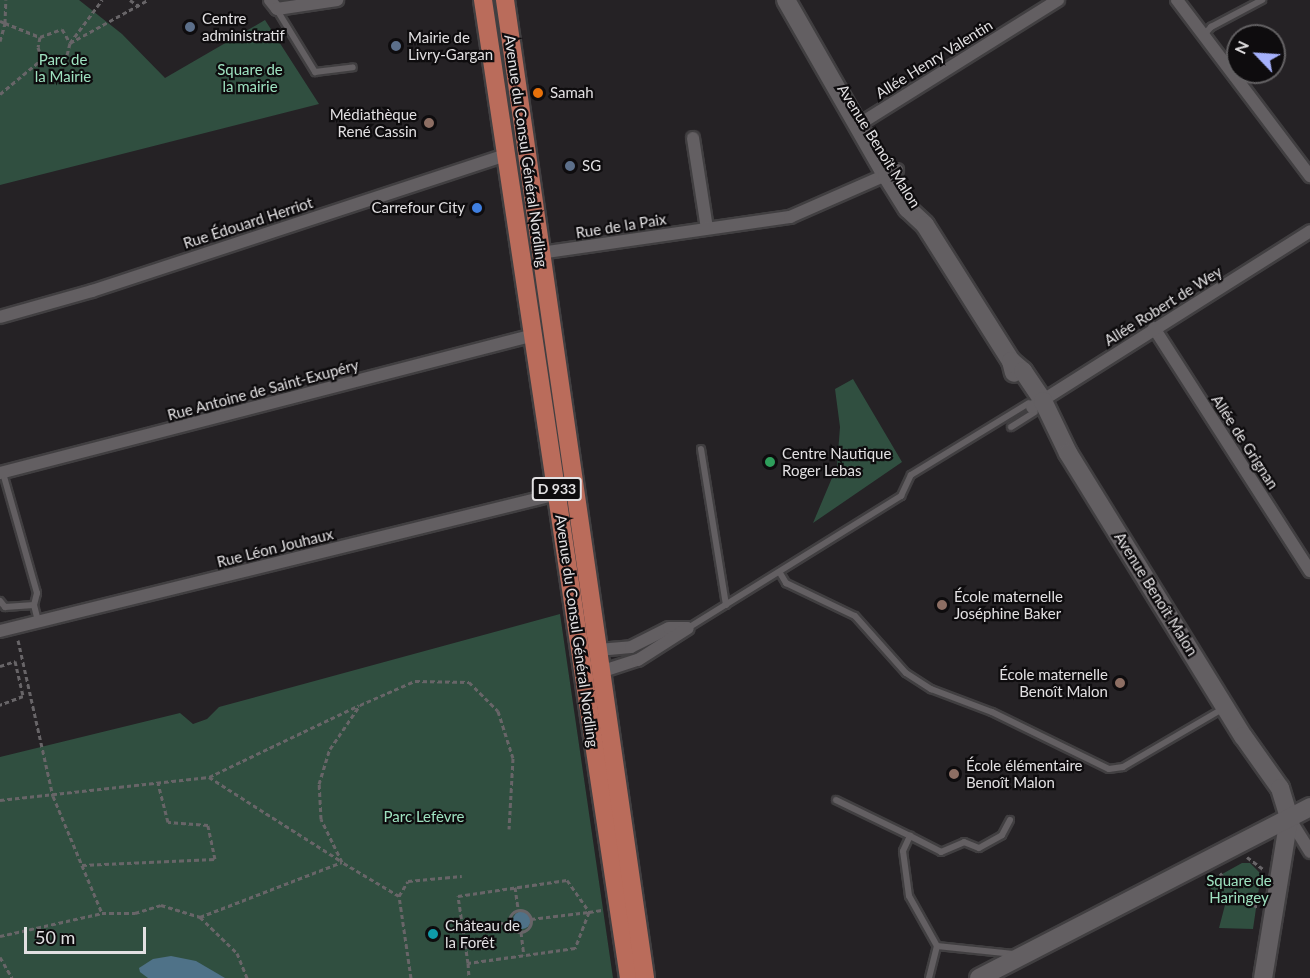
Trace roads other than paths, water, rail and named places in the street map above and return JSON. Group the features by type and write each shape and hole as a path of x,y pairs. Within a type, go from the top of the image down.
{"main road":[{"name":"Avenue du Consul Général Nordling","path":"483,0 534,334 584,695 629,978"},
{"name":"Avenue du Consul Général Nordling","path":"505,0 645,978"},
{"name":"Avenue Benoît Malon","path":"786,0 828,69 844,84 862,122 892,173 917,201 925,225 1011,361 1023,371 1035,406 1068,453 1226,707 1243,736 1259,774 1289,818"},
{"path":"979,978 1310,807"},
{"path":"1263,978 1289,818"}],"street":[{"path":"273,5 337,0"},
{"name":"Allée Henry Valentin","path":"862,122 1058,0"},
{"path":"1177,0 1310,176"},
{"path":"693,138 707,228"},
{"name":"Rue Édouard Herriot","path":"0,316 92,291 506,155"},
{"name":"Rue de la Paix","path":"540,253 790,217 892,173"},
{"name":"Allée Robert de Wey","path":"1035,406 1154,328 1310,231"},
{"name":"Allée de Grignan","path":"1154,328 1310,571"},
{"name":"Rue Antoine de Saint-Exupéry","path":"1,473 534,334"},
{"name":"Rue Léon Jouhaux","path":"0,631 557,494"},
{"path":"598,650 631,647 669,628 688,628"},
{"path":"600,672 638,660 688,628"},
{"path":"1289,818 1310,852"}],"lane":[{"path":"1203,35 1211,27 1262,0"},
{"path":"273,5 315,72 353,67"},
{"path":"1011,427 1035,406"},
{"path":"688,628 901,496 911,475 1035,406"},
{"path":"701,449 726,605"},
{"path":"1,473 37,593 34,605 38,622"},
{"path":"780,573 786,583 855,616 906,674 931,689 992,712 1109,769 1123,767 1226,707"},
{"path":"0,601 4,607 34,605"},
{"path":"836,800 941,852 964,842 979,848 1002,835 1010,820"},
{"path":"909,836 903,851 909,896 937,946 929,978"},
{"path":"937,946 1023,955"}],"water":[{"path":"522,911 528,914 531,920 528,926 522,929 516,926 513,920 516,914"},
{"path":"171,956 196,961 225,978 148,978 140,972 139,968 153,959"}],"place":[{"name":"Centre administratif","path":"190,27"},
{"name":"Mairie de Livry-Gargan","path":"396,46"},
{"name":"Samah","path":"538,93"},
{"name":"Médiathèque René Cassin","path":"429,123"},
{"name":"SG","path":"570,166"},
{"name":"Carrefour City","path":"477,208"},
{"name":"Centre Nautique Roger Lebas","path":"770,462"},
{"name":"École maternelle Joséphine Baker","path":"942,605"},
{"name":"École maternelle Benoît Malon","path":"1120,683"},
{"name":"École élémentaire Benoît Malon","path":"954,774"},
{"name":"Château de la Forêt","path":"433,934"}],"park label":[{"name":"Parc de la Mairie","path":"63,68"},
{"name":"Square de la mairie","path":"250,78"},
{"name":"Parc Lefèvre","path":"424,817"},
{"name":"Square de Haringey","path":"1239,888"}]}
